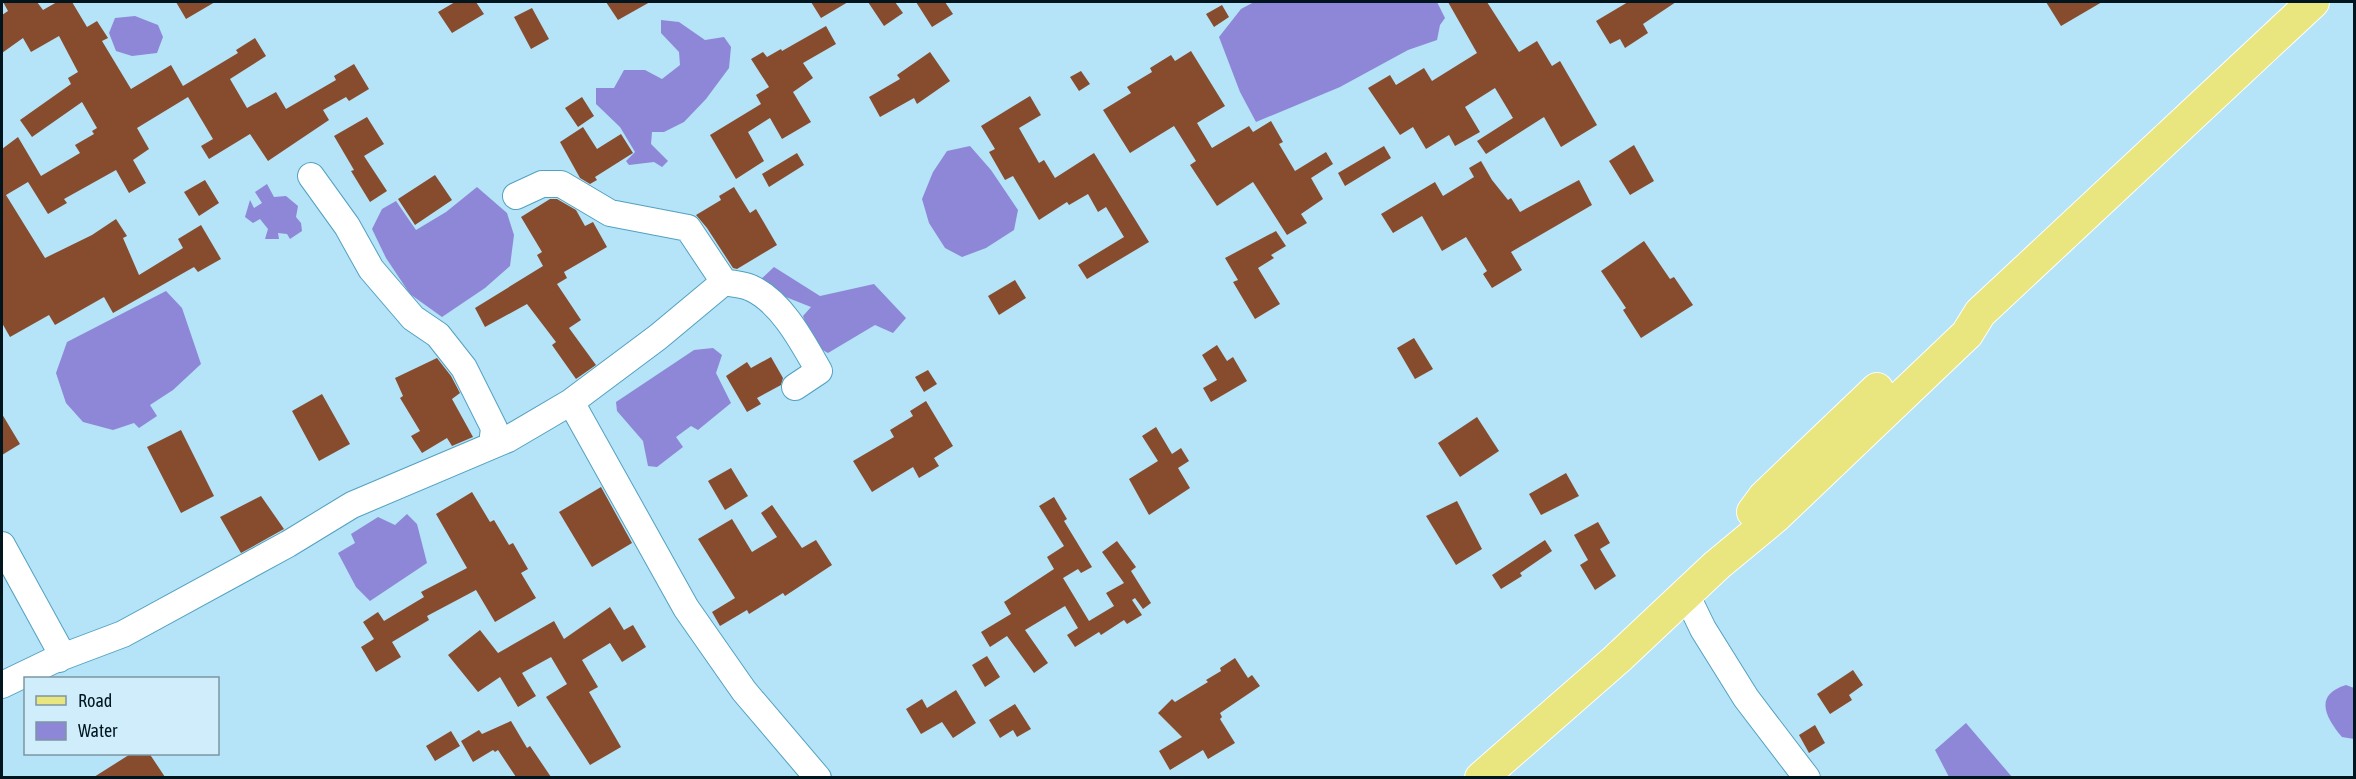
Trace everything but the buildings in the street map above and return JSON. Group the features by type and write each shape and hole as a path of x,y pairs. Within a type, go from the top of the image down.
{"main road":[{"path":"1481,777 1617,659 1717,565 1736,534 1764,497 1925,346 1950,326 1980,313 2313,2"}],"street":[{"path":"311,176 347,226 371,269 413,318 438,335 464,368 494,428 492,446"},
{"path":"516,196 542,184 561,184 610,213 688,228 724,282 750,287 770,299 807,350 819,371 795,387"},
{"path":"2,685 59,659 123,634 278,549 352,505 492,446 572,402 658,337 724,282"},
{"path":"572,402 686,608 744,691 818,777"},
{"path":"2,545 58,646 59,659"},
{"path":"1686,594 1703,628 1746,698 1807,777"}],"water":[{"path":"1254,2 1437,2 1445,18 1440,25 1437,40 1408,50 1340,87 1256,122 1240,92 1219,37 1241,9"},
{"path":"135,16 158,25 163,37 157,53 132,56 116,51 109,33 115,18"},
{"path":"661,20 679,22 705,40 724,37 731,47 729,68 706,99 684,122 664,132 652,132 651,144 668,161 662,167 654,162 629,165 626,161 635,152 620,127 596,104 596,88 614,88 624,70 645,70 662,79 680,65 679,52 661,33"},
{"path":"970,146 991,170 1018,210 1014,230 986,248 962,257 945,248 929,223 922,199 933,172 947,151"},
{"path":"267,184 274,197 286,196 298,206 296,217 301,223 302,231 290,239 287,234 278,233 279,239 265,239 268,229 260,219 253,223 245,217 250,200 254,208 262,203 255,192"},
{"path":"477,187 507,213 514,235 510,266 485,288 442,317 410,294 386,258 372,229 382,209 396,201 416,230 446,212"},
{"path":"774,267 820,296 874,284 906,318 893,333 875,325 828,353 815,342 807,328 803,316 811,307 768,290 760,280"},
{"path":"166,291 182,308 201,364 173,390 150,405 157,416 139,428 134,423 113,430 83,422 66,403 56,373 67,342"},
{"path":"713,348 722,355 716,373 731,403 698,430 691,426 676,437 683,447 657,467 648,466 643,441 617,411 616,402 694,350"},
{"path":"407,514 417,524 427,563 370,601 356,587 338,553 355,543 351,534 378,517 395,525"},
{"path":"2346,685 2354,688 2354,739 2342,737 2331,722 2326,708 2329,695"},
{"path":"1966,723 2012,777 1949,777 1935,750"}]}
